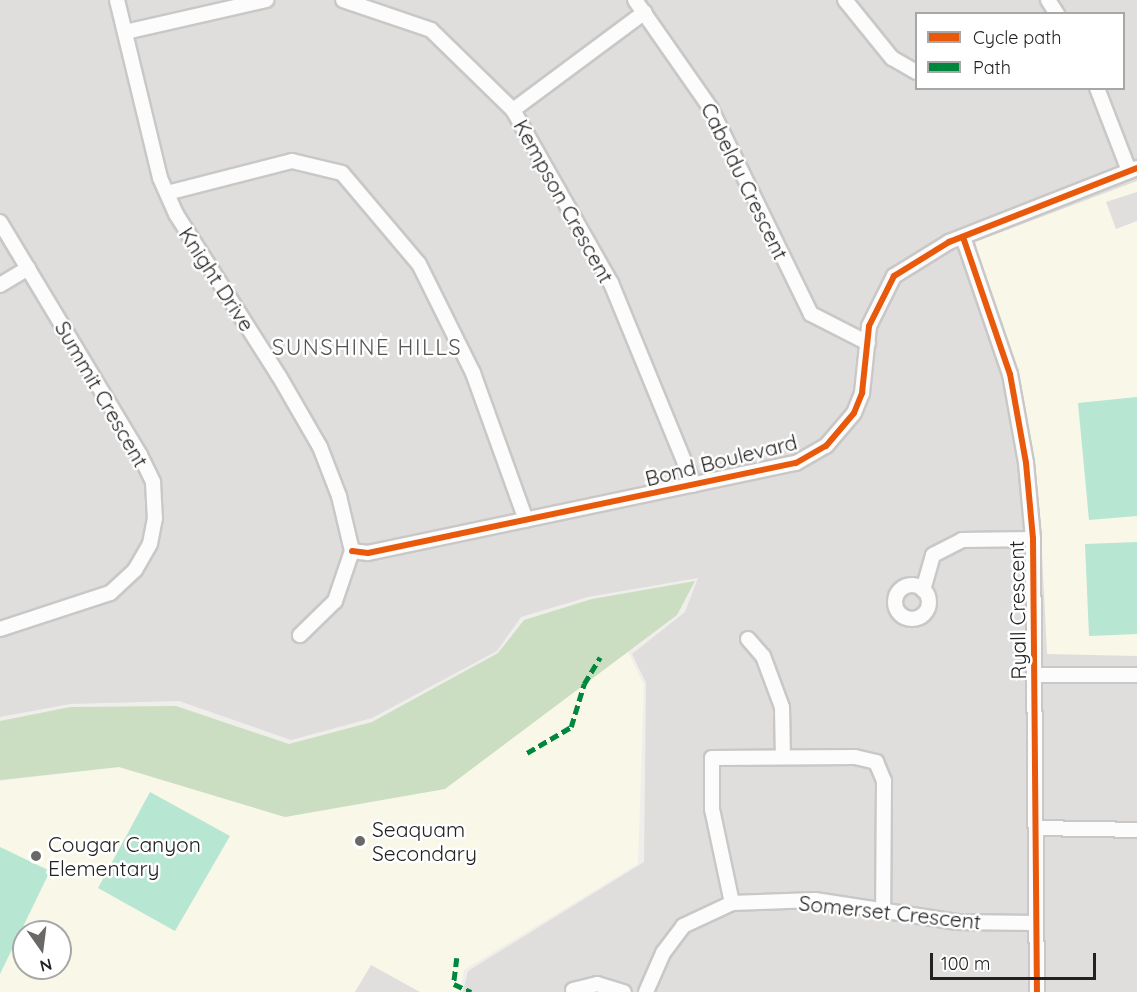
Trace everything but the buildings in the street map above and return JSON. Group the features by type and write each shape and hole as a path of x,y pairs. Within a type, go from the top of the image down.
{"street":[{"name":"Knight Drive","path":"117,0 167,193 320,447 352,551"},
{"path":"125,32 266,0"},
{"name":"Kempson Crescent","path":"343,0 431,30 513,110 611,283 694,485"},
{"name":"Cabeldu Crescent","path":"635,0 711,109 811,314 868,343"},
{"path":"845,0 892,58 915,71"},
{"path":"513,110 645,12"},
{"path":"1098,90 1133,169"},
{"path":"167,193 292,161 320,163 348,178 419,264 473,372 526,520"},
{"name":"Bond Boulevard","path":"352,551 526,520 796,463 826,446 862,393 868,343 878,302 894,276 914,260 963,237 1133,169"},
{"name":"Summit Crescent","path":"0,222 140,455 153,483 155,518 150,544 135,570 110,593 0,629"},
{"name":"Ryall Crescent","path":"963,237 1010,374 1033,539 1037,992"},
{"path":"0,285 28,268"},
{"path":"923,590 933,555 962,540 1033,539"},
{"path":"300,635 335,601 352,551"},
{"path":"748,639 764,656 782,707 783,757"},
{"path":"1035,675 1137,675"},
{"path":"732,903 712,810 712,758 783,757 876,762 884,782 883,909"},
{"path":"1037,828 1137,830"},
{"name":"Somerset Crescent","path":"646,992 663,953 683,926 732,903 815,900 957,922 1035,923"},
{"path":"573,990 597,984 624,992"}],"shaded area":[{"path":"0,0 1137,0 1137,992 463,992 468,971 644,862 646,683 632,654 685,612 698,578 588,597 521,617 497,651 372,718 291,740 179,701 70,704 0,717"},
{"path":"1137,181 1137,656 1047,654 1041,532 1019,407 975,242"},
{"path":"1137,192 1137,221 1116,229 1106,202"},
{"name":"Seaquam Secondary","path":"628,652 644,685 638,864 464,970 460,992 0,992 0,781 119,767 285,817 584,684"},
{"path":"371,965 420,992 355,992"}],"green space":[{"path":"1137,397 1137,516 1089,520 1078,403"},
{"path":"1137,542 1137,634 1089,636 1085,544"},
{"path":"695,581 677,615 445,789 285,817 119,767 0,780 0,721 70,707 176,706 289,744 372,722 498,653 524,620 592,599"},
{"path":"150,792 230,836 175,931 98,888"},
{"path":"0,847 50,871 26,920 12,920 12,949 0,974"}],"marked path":[{"path":"527,753 571,727 584,684 600,657"},
{"path":"457,958 454,984 471,992"}],"cycle path":[{"path":"352,551 368,553 796,463 826,446 854,413 862,393 869,326 894,276 949,242 1137,168"},
{"path":"963,237 1010,374 1026,463 1033,539 1037,992"}],"place":[{"name":"Seaquam Secondary","path":"360,841"},
{"name":"Cougar Canyon Elementary","path":"36,856"}],"district":[{"name":"SUNSHINE HILLS","path":"367,348"}]}
